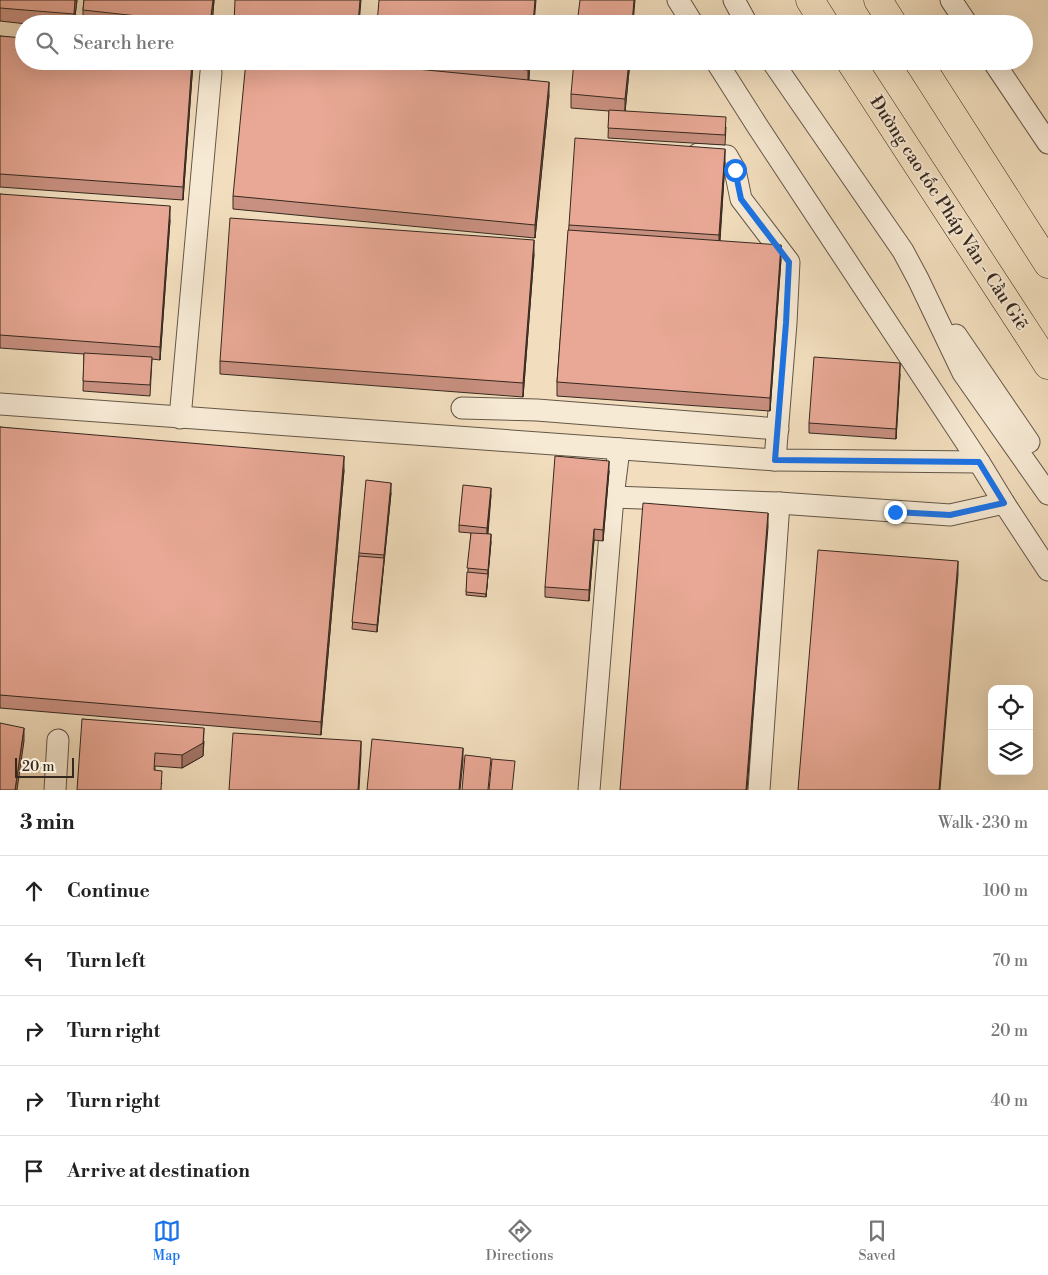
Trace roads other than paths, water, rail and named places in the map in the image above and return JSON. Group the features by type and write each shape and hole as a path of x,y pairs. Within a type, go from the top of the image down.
{"highway":[{"path":"810,0 819,15"},
{"path":"878,0 887,15"},
{"name":"Đường cao tốc Pháp Vân - Cầu Giẽ","path":"856,70 1048,366"},
{"path":"924,70 1048,264"}],"street":[{"path":"678,0 687,15"},
{"path":"734,0 742,15"},
{"path":"951,0 961,15"},
{"path":"722,70 1048,570"},
{"path":"778,70 903,251 963,373 1048,494"},
{"path":"999,70 1046,141"},
{"path":"180,418 211,72"},
{"path":"679,152 727,156 735,170 741,199 789,262 775,460"},
{"path":"918,279 1048,470"},
{"path":"0,404 775,460 979,462"},
{"path":"462,408 536,410 778,429"},
{"path":"589,790 613,497 620,449"},
{"path":"613,497 778,503 950,515 1004,503"},
{"path":"759,790 778,503"},
{"path":"55,790 58,740"}]}
